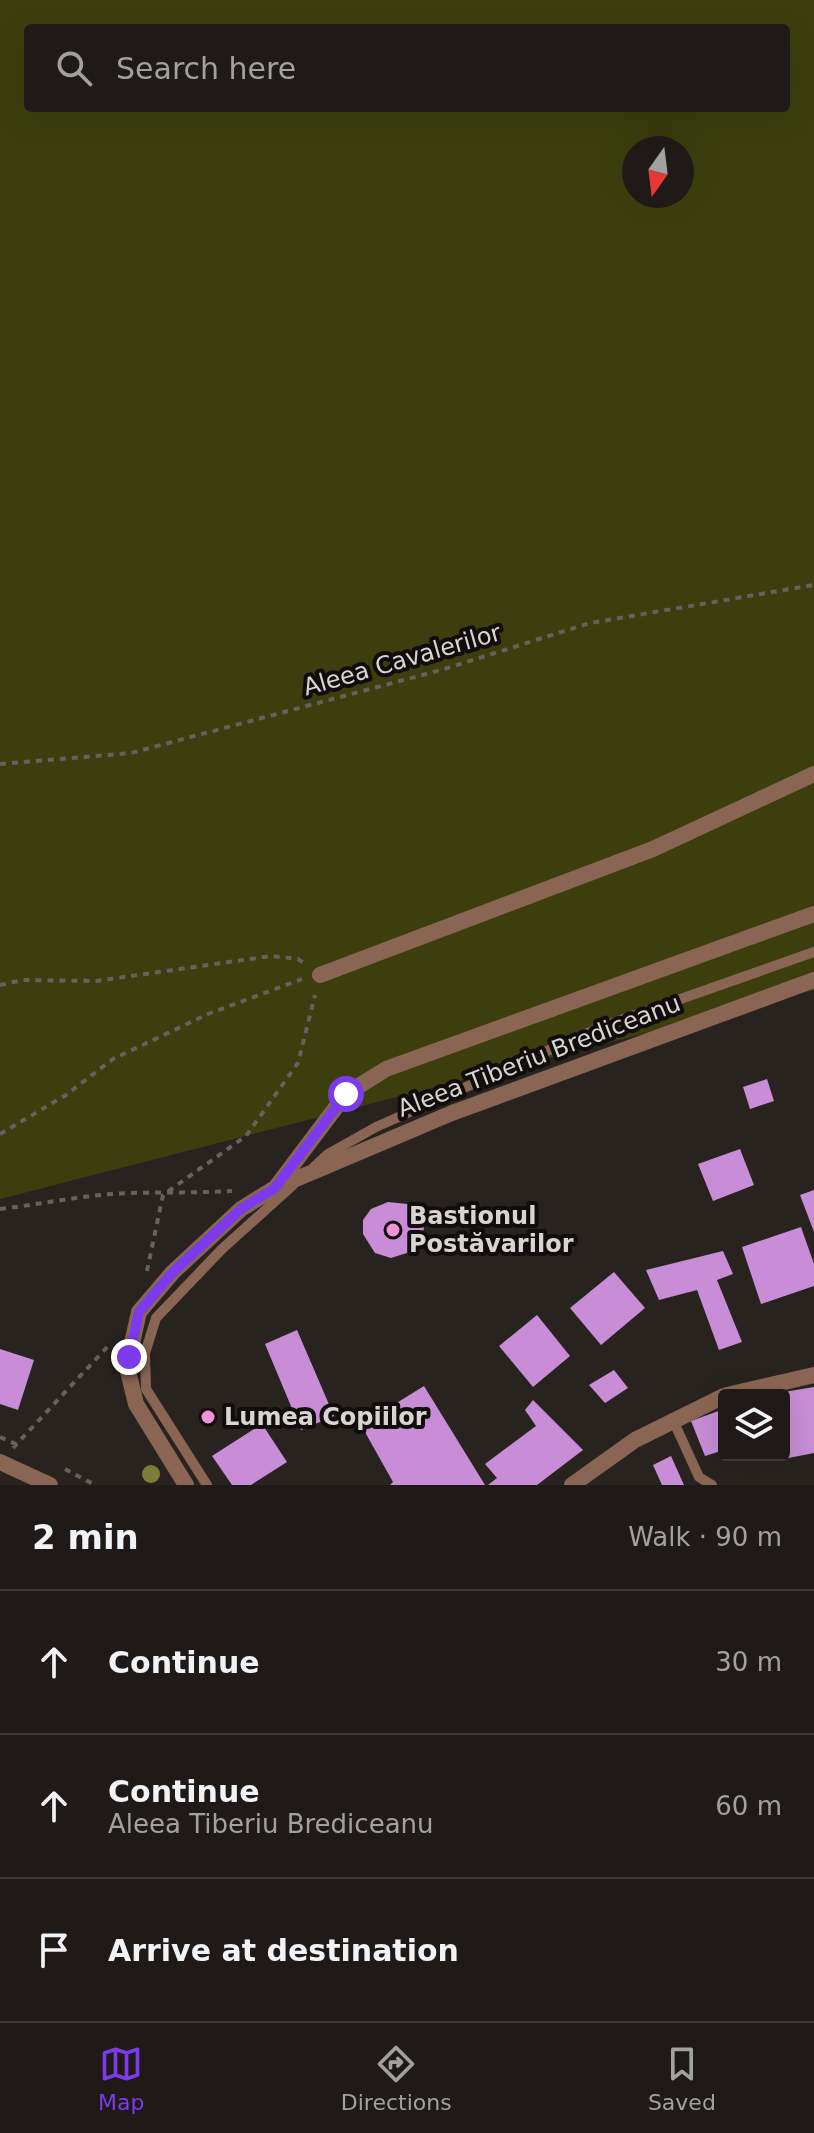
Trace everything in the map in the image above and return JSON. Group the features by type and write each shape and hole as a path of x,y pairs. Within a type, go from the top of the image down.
{"street":[{"path":"320,975 653,849 814,774"},
{"path":"275,1188 346,1094 386,1069 814,914"},
{"name":"Aleea Tiberiu Brediceanu","path":"186,1485 144,1420 130,1383 129,1357 139,1312 173,1272 230,1220 275,1188 452,1113 814,980"},
{"path":"752,1389 814,1375"},
{"path":"572,1485 607,1457 672,1418 718,1398"},
{"path":"0,1462 50,1485"}],"lane":[{"path":"207,1485 146,1389 145,1353 156,1318 222,1249 328,1154 376,1127 601,1027 814,952"},
{"path":"672,1418 699,1477 712,1485"}],"path":[{"name":"Aleea Cavalerilor","path":"0,764 131,753 371,690 590,623 814,585"},
{"path":"0,985 23,980 96,981 271,956 298,959 320,975"},
{"path":"0,1134 66,1095 113,1059 208,1014 320,975"},
{"path":"0,1462 139,1312 163,1195 246,1136 290,1075 298,1063 320,975"},
{"path":"0,1209 57,1199 133,1193 163,1195 233,1191"}],"green space":[{"path":"0,0 814,0 814,990 0,1199"}],"building":[{"path":"767,1079 774,1101 750,1109 743,1087"},
{"path":"740,1149 754,1185 713,1201 698,1164"},
{"path":"814,1190 814,1232 800,1195"},
{"name":"Bastionul Postăvarilor","path":"388,1202 407,1204 421,1217 424,1227 422,1240 410,1252 391,1258 375,1253 363,1234 363,1220 371,1209"},
{"path":"801,1227 814,1264 814,1286 761,1304 742,1247"},
{"path":"723,1251 733,1274 717,1280 742,1342 719,1350 697,1290 659,1300 646,1270"},
{"path":"614,1272 645,1308 601,1345 570,1308"},
{"path":"537,1315 570,1356 533,1387 499,1346"},
{"path":"297,1330 334,1416 301,1430 265,1344"},
{"path":"0,1349 34,1360 18,1410 0,1404"},
{"path":"614,1370 628,1388 605,1403 589,1385"},
{"path":"424,1386 485,1485 390,1485 393,1482 361,1425"},
{"path":"814,1387 814,1453 790,1458 790,1391"},
{"path":"533,1400 583,1450 537,1485 488,1485 497,1478 485,1464 536,1426 525,1410"},
{"path":"718,1411 718,1452 705,1456 691,1421"},
{"path":"262,1424 287,1462 251,1485 232,1485 212,1456"},
{"path":"671,1456 684,1485 662,1485 653,1465"}],"place":[{"name":"Bastionul Postăvarilor","path":"393,1230"},
{"name":"Lumea Copiilor","path":"208,1417"}],"route":[{"path":"129,1357 139,1312 173,1272 241,1209 275,1188 346,1094"}]}
